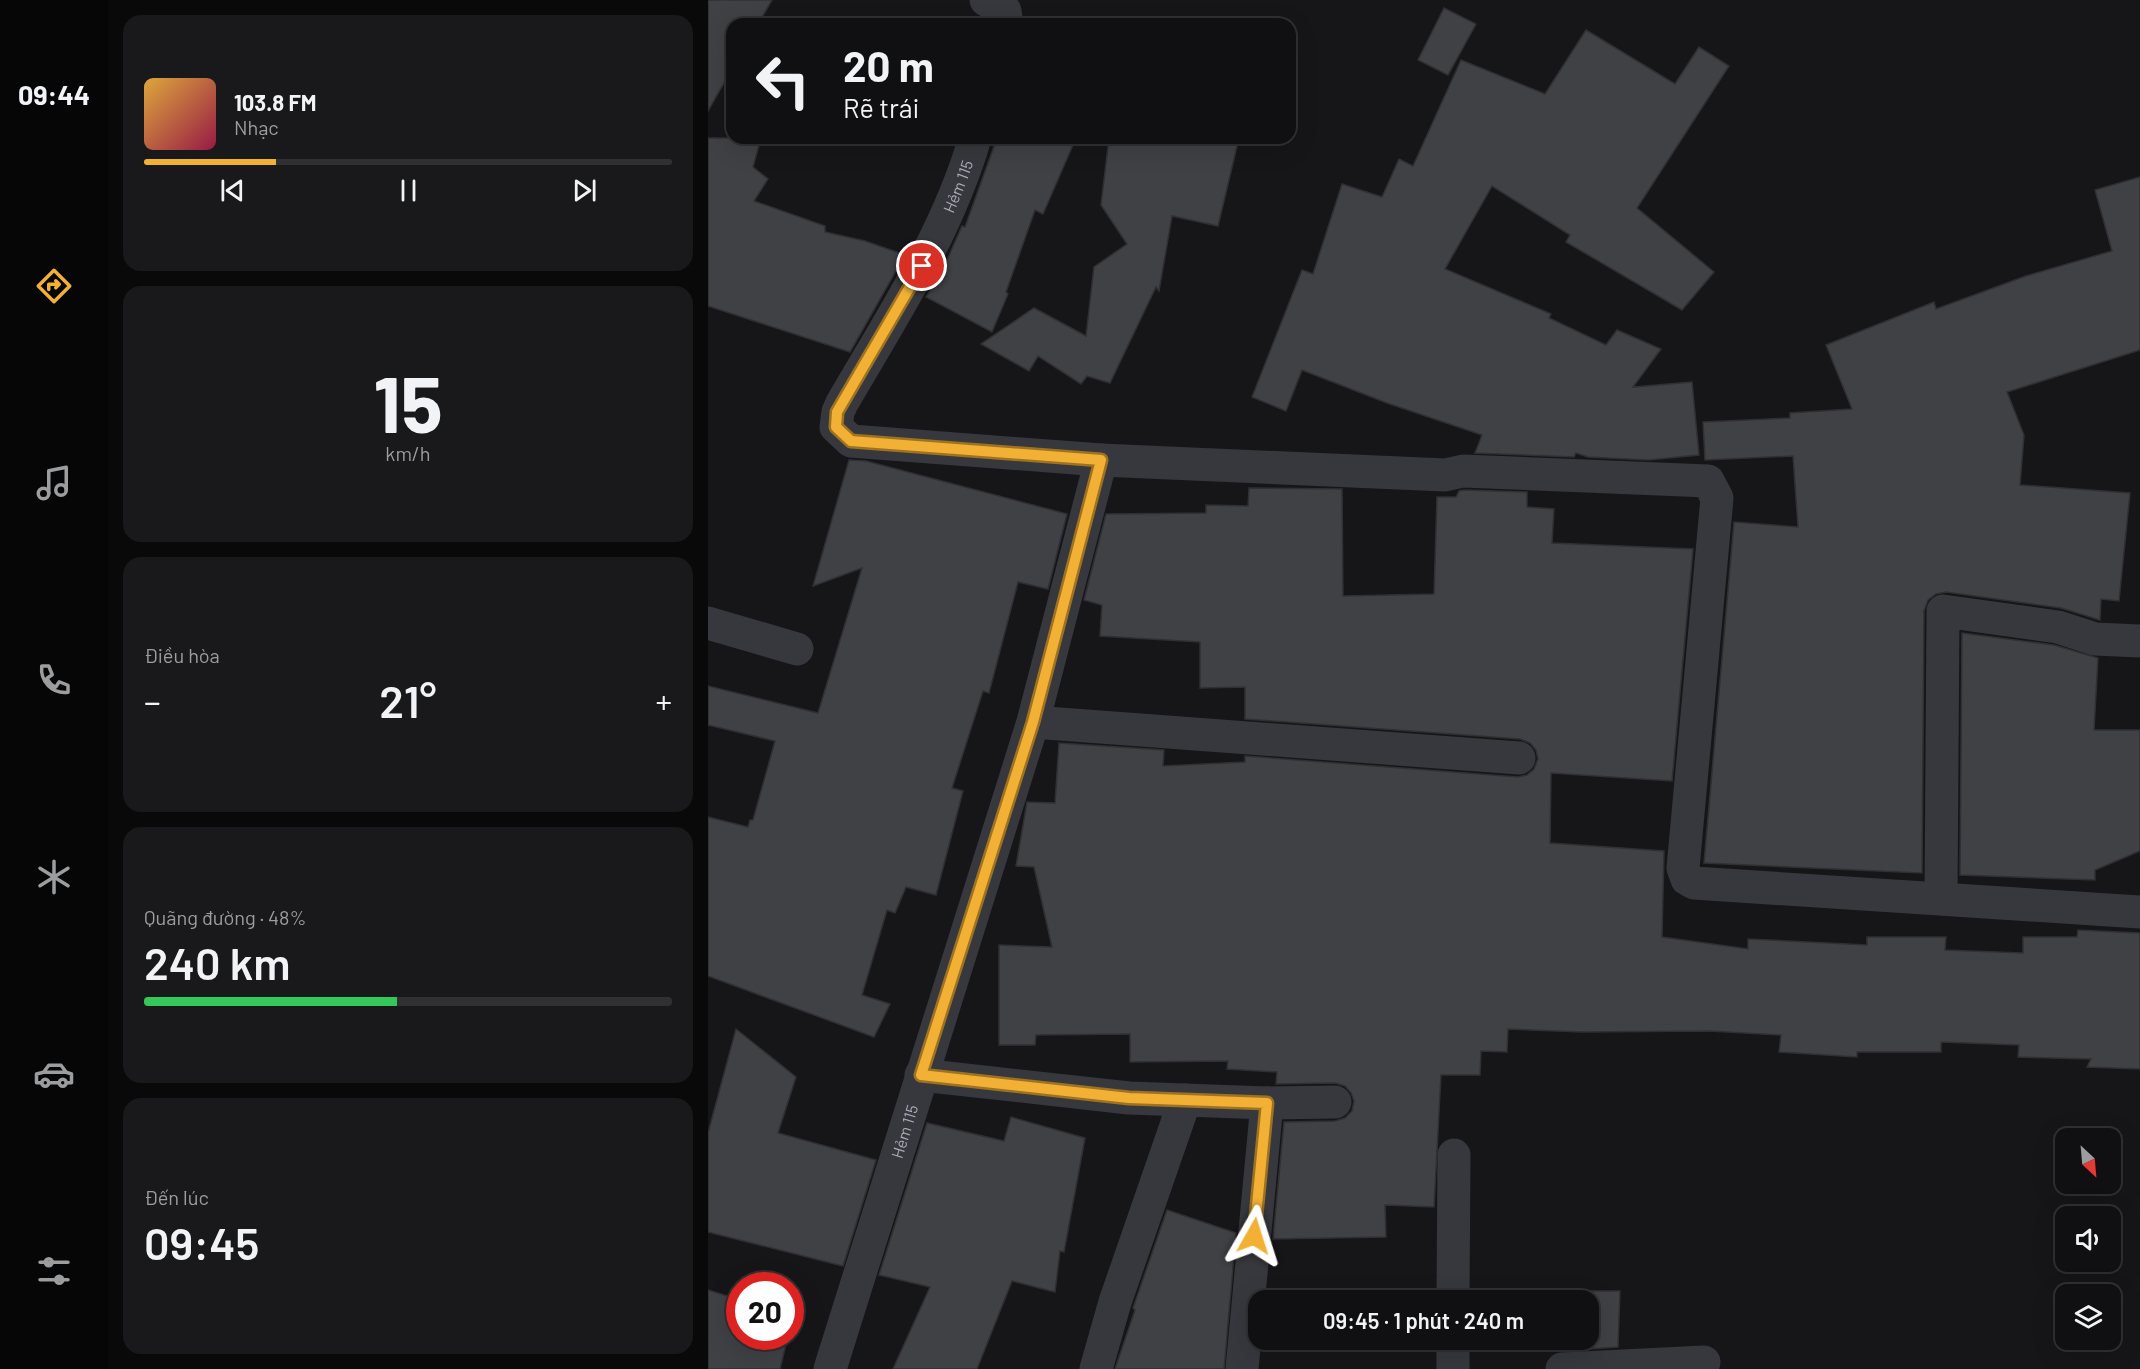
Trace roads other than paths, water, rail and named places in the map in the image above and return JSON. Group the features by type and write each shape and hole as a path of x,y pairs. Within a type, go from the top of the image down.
{"street":[{"path":"986,0 1005,11 1006,18"},
{"name":"Hẻm 115","path":"830,1369 1033,722 1101,460 851,441 836,427 837,412 922,266 944,223 973,144"},
{"path":"1101,460 1445,475 1463,471 1708,481 1717,498 1683,868 1687,879 1694,883 2140,912"},
{"path":"1941,898 1943,611 2058,627 2095,639 2140,641"},
{"path":"708,623 797,649"},
{"path":"1033,722 1519,758"},
{"path":"921,1075 1129,1098 1267,1103 1335,1102"},
{"path":"1096,1369 1115,1302 1185,1100"},
{"path":"1242,1369 1267,1103"},
{"path":"1454,1155 1454,1290"},
{"path":"1453,1350 1453,1369"},
{"path":"1562,1369 1704,1362"}]}
